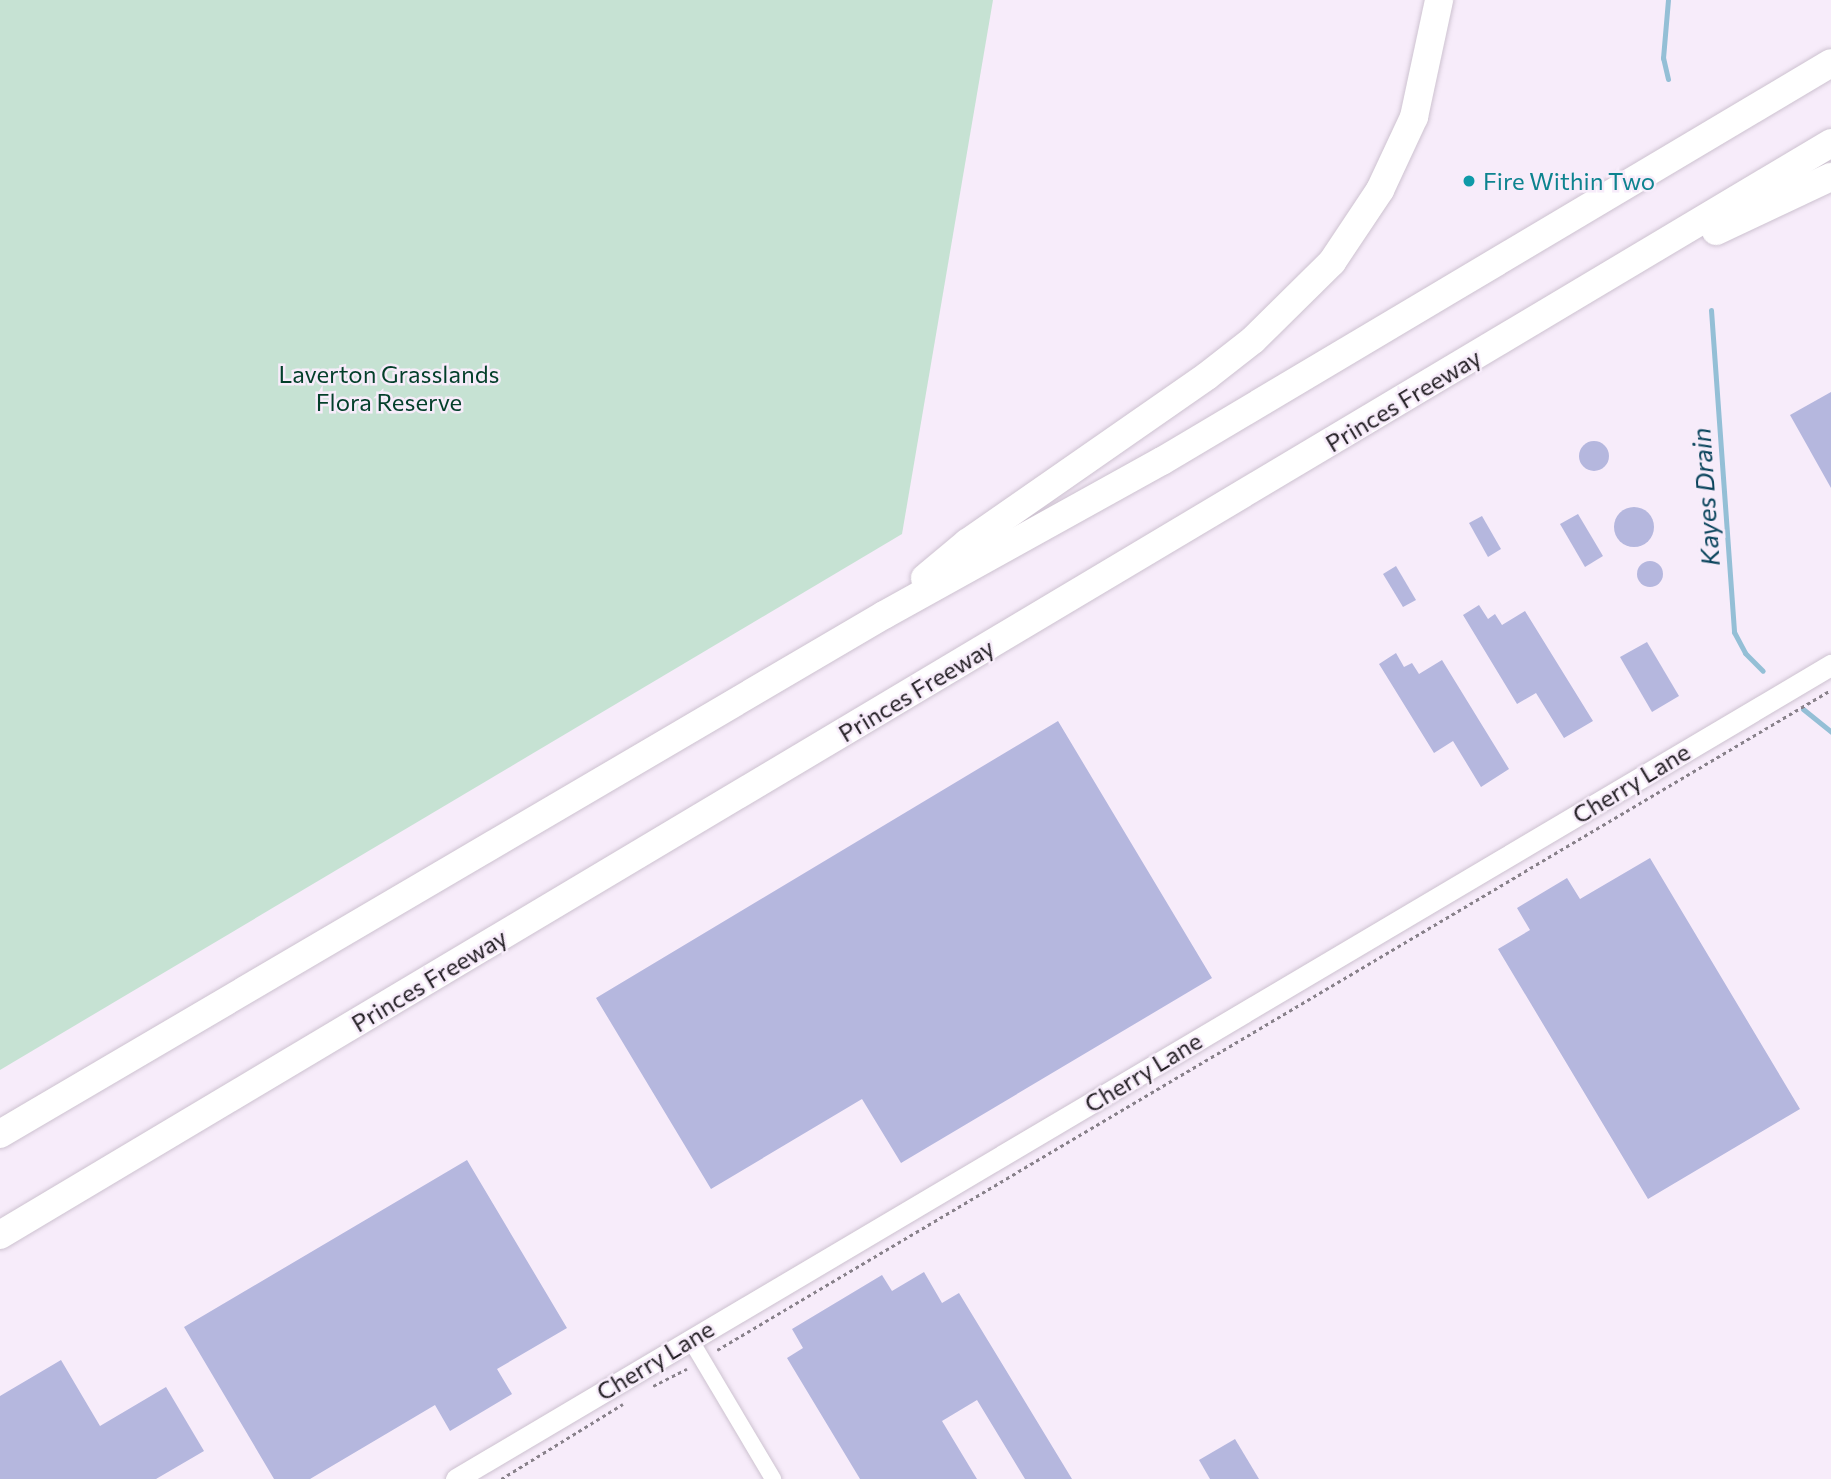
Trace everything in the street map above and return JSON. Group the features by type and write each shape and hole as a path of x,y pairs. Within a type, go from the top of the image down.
{"highway":[{"path":"884,615 967,543 1207,376 1253,340 1332,262 1380,190 1414,117 1439,0"},
{"path":"0,1134 884,615 1162,461 1831,63"},
{"name":"Princes Freeway","path":"0,1235 1831,143"},
{"path":"1163,543 1728,224 1831,177"}],"street":[{"name":"Cherry Lane","path":"456,1479 1831,665"},
{"path":"690,1339 773,1479"}],"path":[{"path":"645,1389 1831,690"},
{"path":"501,1479 627,1401"}],"green space":[{"name":"Laverton Grasslands Flora Reserve","path":"0,0 993,0 902,534 0,1070"}],"building":[{"path":"1831,392 1831,488 1790,415"},
{"path":"1594,441 1604,446 1609,456 1604,466 1594,471 1584,466 1579,456 1584,446"},
{"path":"1634,507 1648,513 1654,527 1648,541 1634,547 1620,541 1614,527 1620,513"},
{"path":"1578,514 1603,556 1585,567 1560,524"},
{"path":"1482,516 1501,549 1488,557 1469,523"},
{"path":"1650,561 1659,565 1663,574 1659,583 1650,587 1641,583 1637,574 1641,565"},
{"path":"1396,566 1416,600 1403,607 1383,574"},
{"path":"1479,605 1488,619 1495,614 1502,625 1525,611 1593,721 1564,738 1536,693 1517,704 1463,615"},
{"path":"1647,642 1679,696 1652,712 1620,657"},
{"path":"1396,653 1404,667 1412,663 1419,674 1442,660 1509,769 1481,787 1453,741 1434,753 1379,664"},
{"path":"1058,721 1212,978 901,1163 862,1099 711,1189 596,998"},
{"path":"1650,858 1800,1109 1648,1199 1498,949 1530,930 1517,908 1567,878 1580,899"},
{"path":"467,1160 567,1328 497,1369 512,1394 450,1431 435,1405 310,1479 274,1479 184,1327"},
{"path":"924,1272 942,1303 959,1293 1072,1479 1025,1479 977,1400 942,1421 977,1479 860,1479 787,1358 803,1348 792,1329 882,1275 892,1291"},
{"path":"61,1360 100,1426 166,1387 204,1451 156,1479 0,1479 0,1396"},
{"path":"1235,1439 1259,1479 1210,1479 1199,1460"}],"waterway":[{"name":"Kayes Drain","path":"1668,0 1663,58 1668,79"},
{"name":"Kayes Drain","path":"1711,310 1734,632 1745,653 1763,671"},
{"name":"Kayes Drain","path":"1803,709 1831,732"}],"place":[{"name":"Fire Within Two","path":"1469,181"}]}
